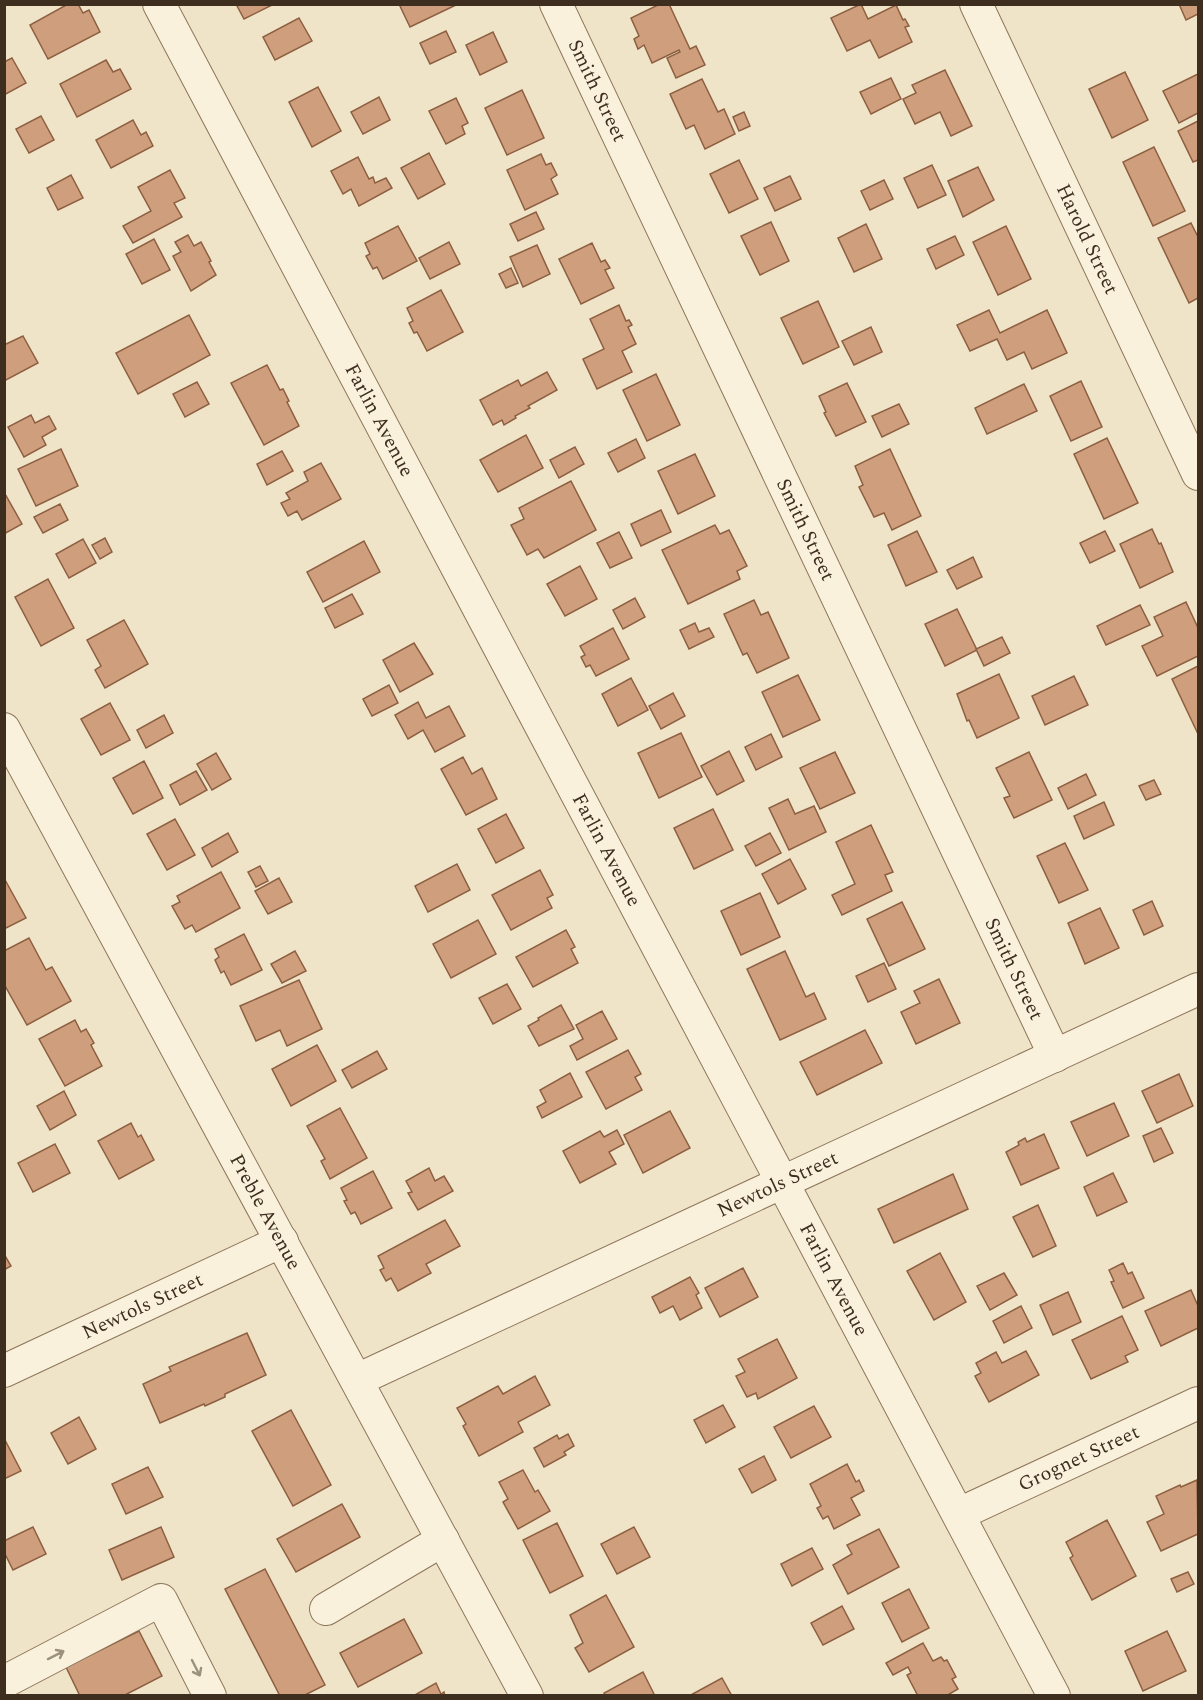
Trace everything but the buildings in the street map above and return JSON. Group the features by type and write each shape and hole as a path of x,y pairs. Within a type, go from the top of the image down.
{"street":[{"name":"Farlin Avenue","path":"159,4 1054,1695"},
{"name":"Smith Street","path":"556,4 1055,1056"},
{"name":"Harold Street","path":"976,4 1198,474"},
{"name":"Preble Avenue","path":"4,729 527,1695"},
{"name":"Newtols Street","path":"357,1380 1198,989"},
{"name":"Newtols Street","path":"4,1371 282,1241"},
{"name":"Grognet Street","path":"959,1514 1198,1403"},
{"path":"326,1609 443,1540"},
{"path":"4,1682 161,1600 210,1695"}]}
